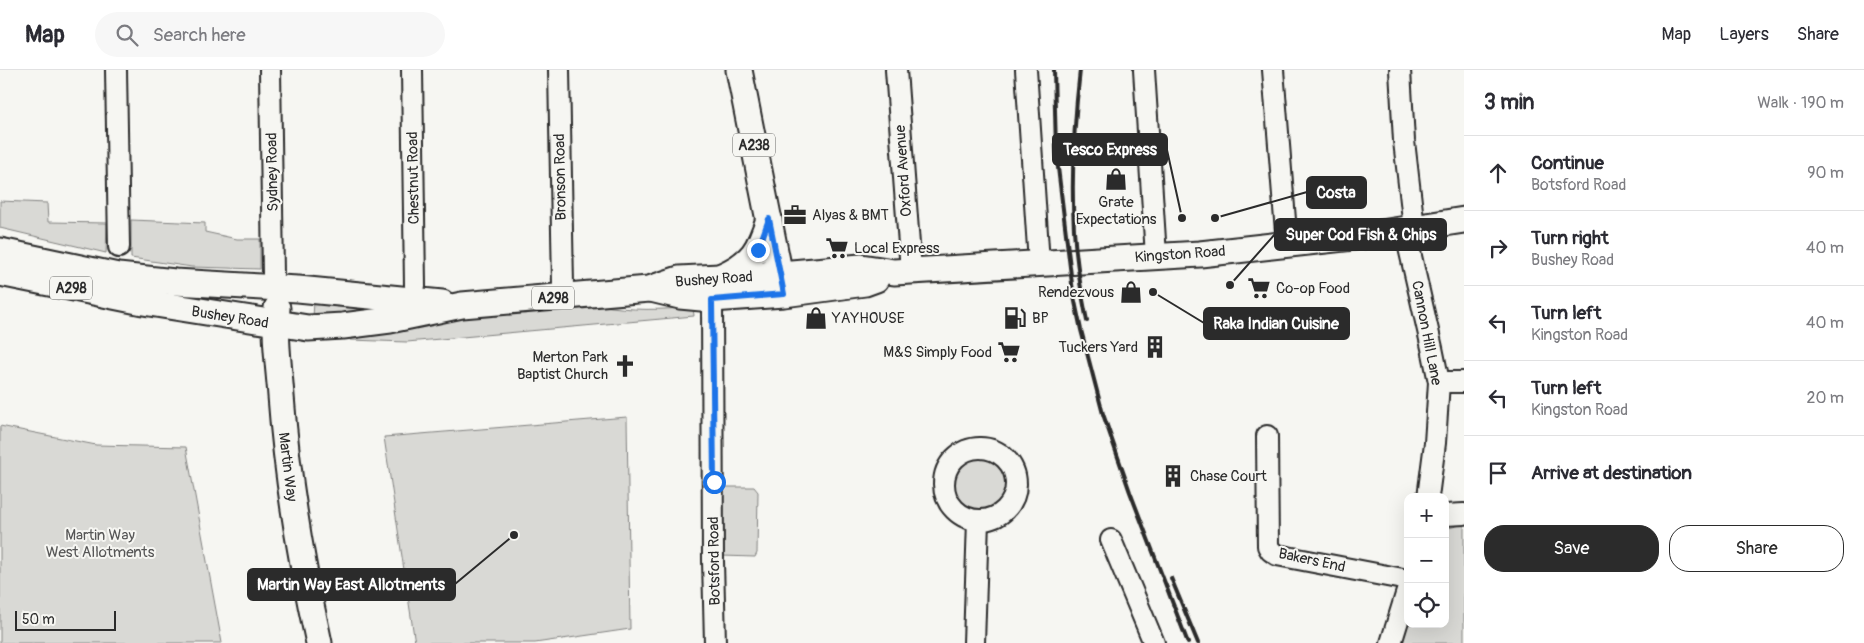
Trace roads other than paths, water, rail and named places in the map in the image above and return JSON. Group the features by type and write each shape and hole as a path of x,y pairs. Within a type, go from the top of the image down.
{"main road":[{"name":"A238","path":"739,70 782,284"},
{"path":"722,276 736,269 752,257 762,240 769,219"},
{"name":"Kingston Road","path":"782,284 865,283 902,272 1156,256 1286,245 1464,220"},
{"name":"Bushey Road","path":"0,251 118,276 175,282 277,281 462,305"},
{"name":"Bushey Road","path":"0,273 143,302 276,321 308,328 390,320 462,305 649,289 679,279 722,276 782,284"},
{"name":"Martin Way","path":"277,281 276,321 285,449 295,519 319,643"},
{"name":"Bushey Road","path":"175,282 193,289 265,308 276,321"},
{"name":"Bushey Road","path":"649,289 674,295 712,300 782,284"}],"street":[{"path":"116,70 119,247"},
{"name":"Sydney Road","path":"270,70 277,281"},
{"name":"Chestnut Road","path":"412,70 415,286"},
{"name":"Bronson Road","path":"559,70 563,284"},
{"name":"Oxford Avenue","path":"896,70 902,272"},
{"path":"1026,70 1039,264"},
{"path":"1144,70 1156,256"},
{"path":"1273,70 1286,245"},
{"name":"Cannon Hill Lane","path":"1400,70 1409,229 1439,382 1435,443 1429,493"},
{"name":"Botsford Road","path":"712,300 715,643"},
{"path":"1439,382 1464,382"},
{"name":"Bakers End","path":"1266,436 1268,546 1271,551 1277,556 1404,579"},
{"path":"1449,515 1464,514"},
{"path":"974,643 978,520"},
{"path":"1111,540 1154,643"},
{"path":"1391,643 1404,601"}],"railway":[{"path":"1054,70 1056,151 1073,292 1081,330 1103,414 1130,492 1188,643"},
{"path":"1080,70 1076,110 1073,210 1077,265 1087,321"},
{"path":"1171,578 1198,643"}],"place":[{"name":"Grate Expectations","path":"1116,179"},
{"name":"Alyas & BMT","path":"795,215"},
{"name":"Tesco Express","path":"1182,218"},
{"name":"Costa","path":"1215,218"},
{"name":"Local Express","path":"837,248"},
{"name":"Super Cod Fish & Chips","path":"1230,285"},
{"name":"Co-op Food","path":"1259,288"},
{"name":"Rendezvous","path":"1131,292"},
{"name":"Raka Indian Cuisine","path":"1153,292"},
{"name":"YAYHOUSE","path":"816,318"},
{"name":"BP","path":"1015,318"},
{"name":"Tuckers Yard","path":"1155,347"},
{"name":"M&S Simply Food","path":"1009,352"},
{"name":"Merton Park Baptist Church","path":"625,366"},
{"name":"Chase Court","path":"1173,476"},
{"name":"Martin Way East Allotments","path":"514,535"}],"park label":[{"name":"Martin Way West Allotments","path":"100,544"}]}
